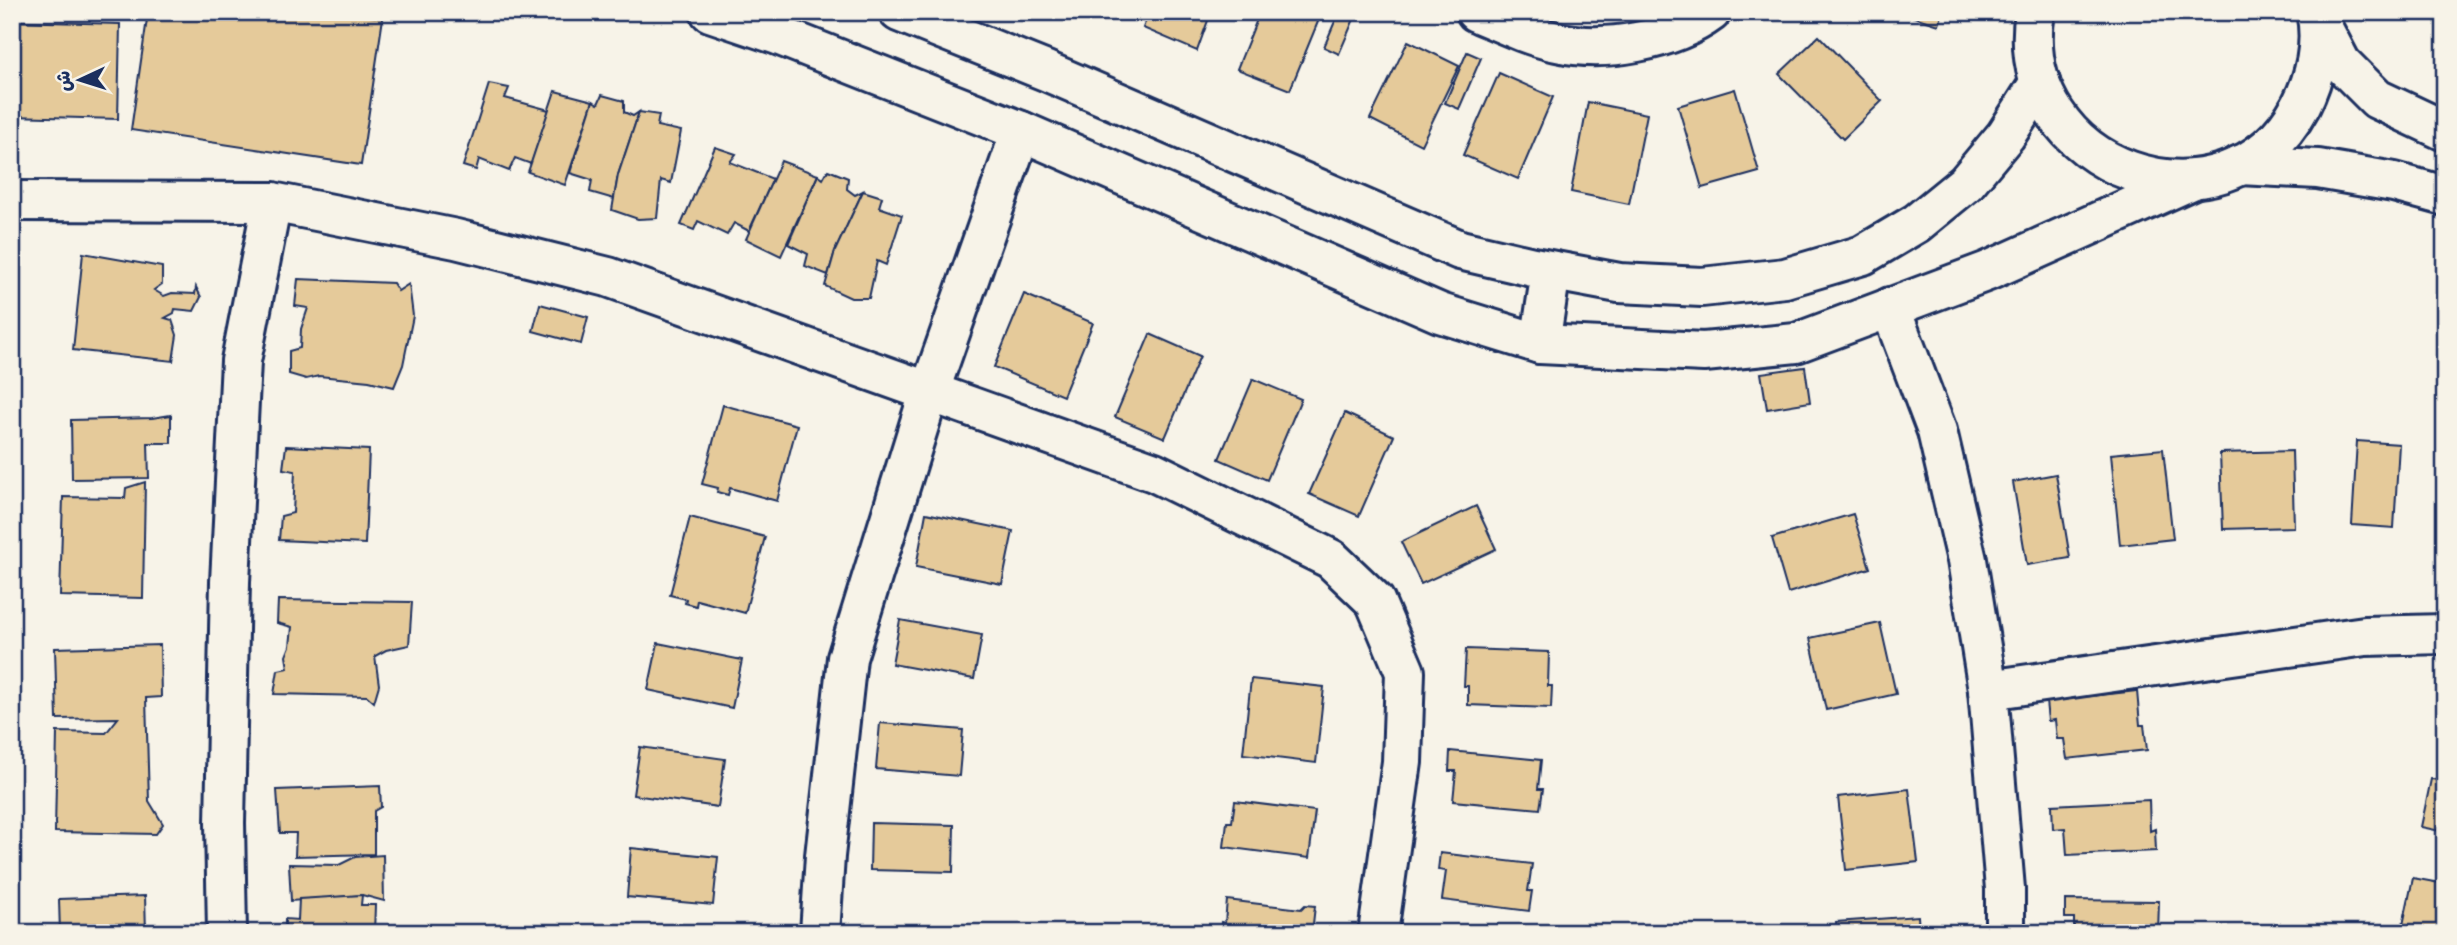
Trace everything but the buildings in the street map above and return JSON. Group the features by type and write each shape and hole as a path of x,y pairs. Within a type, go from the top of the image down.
{"street":[{"path":"710,12 778,35 1021,131 1440,313 1540,344 1704,352 1796,342 1988,271 2194,179"},
{"path":"899,12 1046,71 1460,250 1619,283 1702,287 1785,278 1863,255 1917,223 1966,183 2006,135 2040,82"},
{"path":"1476,12 1558,43 1608,46 1657,38 1711,12"},
{"path":"2035,12 2034,54 2040,82 2062,123 2088,150 2112,165 2138,175 2166,180 2194,179 2218,174 2262,151 2280,135 2296,115 2315,68 2319,44 2317,15"},
{"path":"2317,15 2341,63 2376,100 2445,131"},
{"path":"820,933 825,856 847,658 930,390 1021,131"},
{"path":"2240,164 2318,169 2394,182 2445,196"},
{"path":"12,201 272,202 456,239 608,276 1154,472 1331,559 1375,601 1405,672 1402,762 1378,933"},
{"path":"227,933 225,823 229,596 241,361 272,202"},
{"path":"1540,344 1551,271"},
{"path":"1890,307 1937,432 1967,560 1988,690 2005,889 2005,933"},
{"path":"1988,690 2365,636 2445,634"}]}
